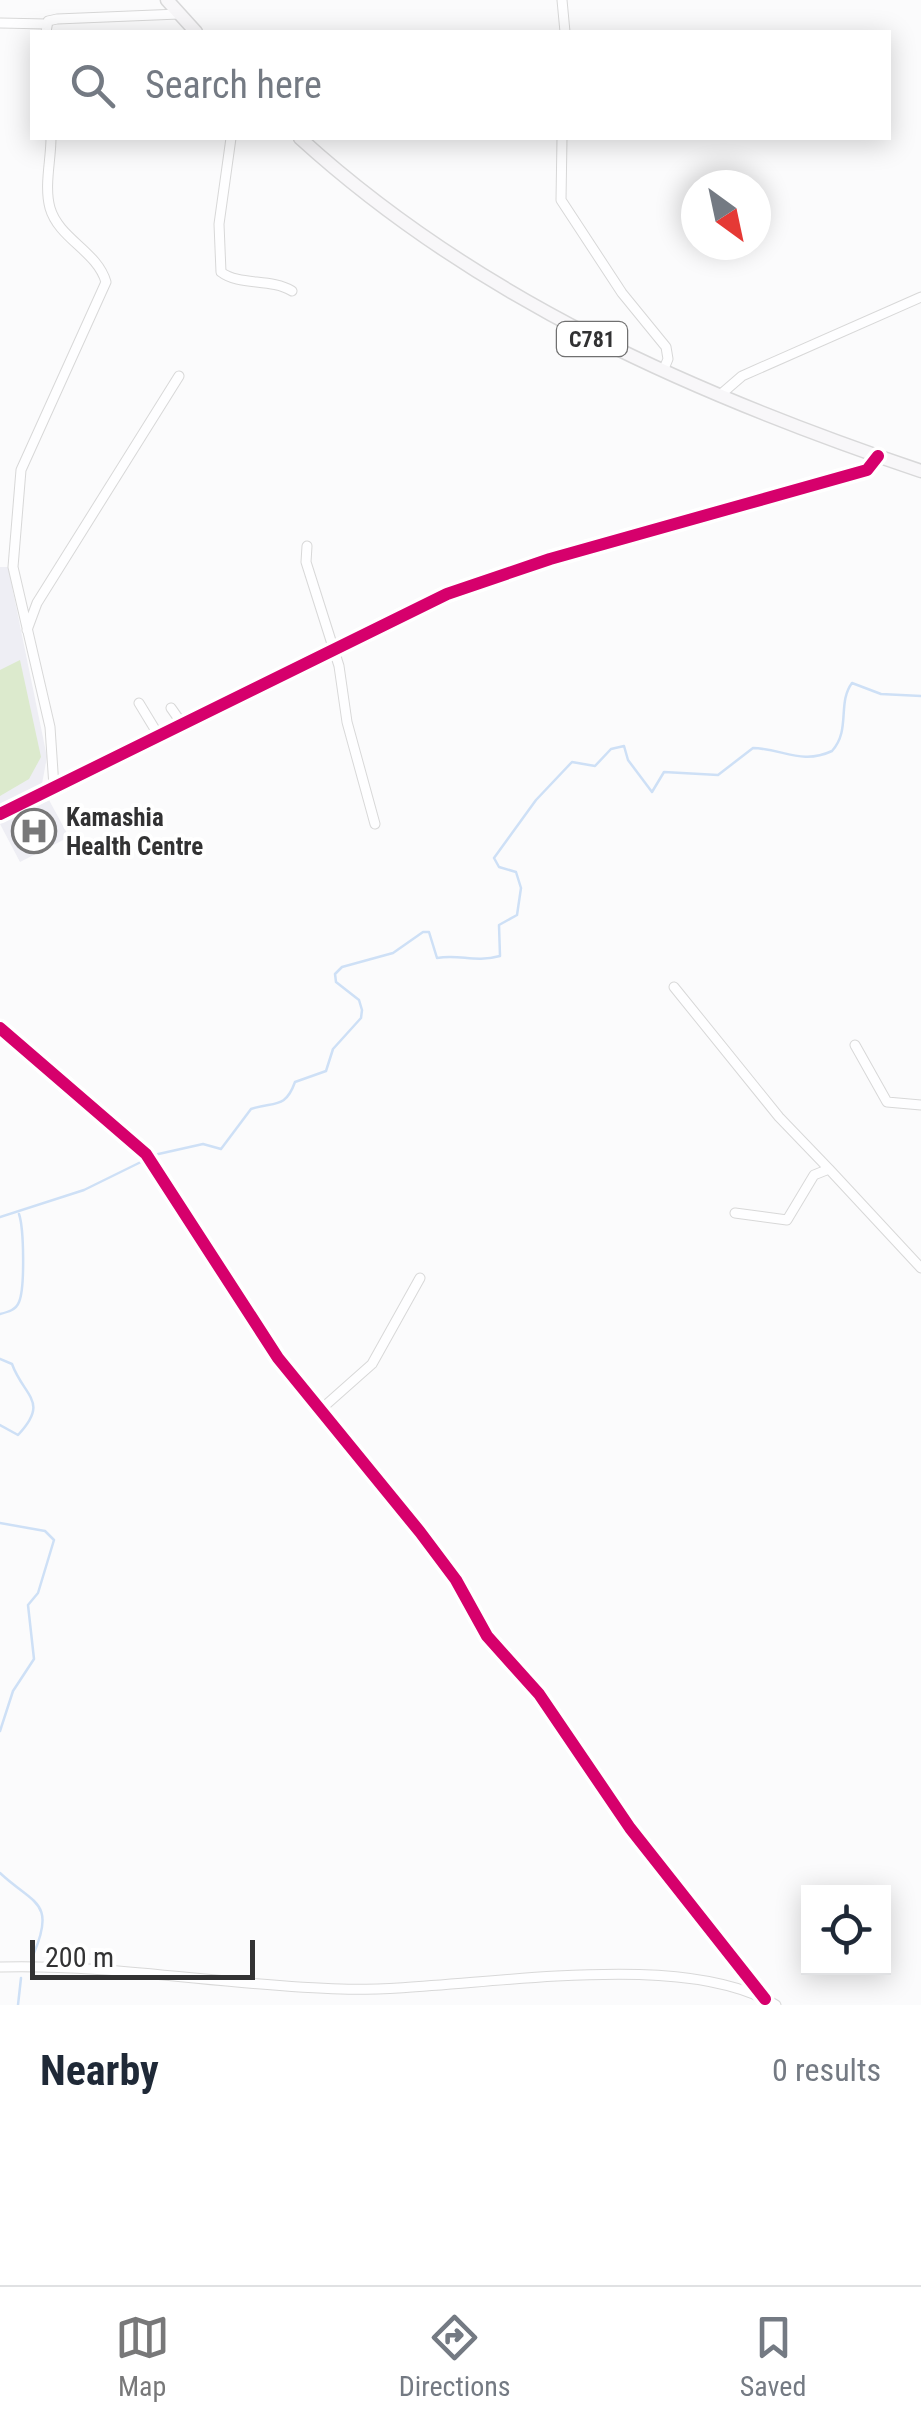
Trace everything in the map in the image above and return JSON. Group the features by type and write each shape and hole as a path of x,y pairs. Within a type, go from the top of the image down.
{"main road":[{"path":"167,0 194,30"},
{"name":"C781","path":"303,140 467,267 607,347 921,471"}],"street":[{"path":"562,0 566,30"},
{"path":"0,23 46,28 68,18 179,14"},
{"path":"51,140 50,208 55,220 97,263 106,288 22,464 13,567 50,728 54,787"},
{"path":"231,140 219,224 220,272 228,278 276,283 292,292"},
{"path":"562,140 562,200 622,293 666,347 668,360 663,371"},
{"path":"720,394 742,376 921,297"},
{"path":"26,633 37,603 179,376"},
{"path":"0,814 475,583 868,470 878,456"},
{"path":"307,546 306,562 334,651 347,722 375,824"},
{"path":"140,703 159,736"},
{"path":"171,708 183,725"},
{"path":"674,987 779,1117 921,1268"},
{"path":"0,1028 149,1158 268,1344 436,1553 487,1636 538,1694 630,1828 766,1998 776,2005"},
{"path":"855,1044 887,1102 921,1106"},
{"path":"735,1213 787,1220 814,1174 830,1169"},
{"path":"319,1411 372,1364 420,1278"},
{"path":"0,1967 82,1968 291,1987 383,1990 674,1975 766,1998"}],"shaded area":[{"path":"0,567 8,567 47,757 42,784 0,806"},
{"name":"Kamashia Health Centre","path":"49,800 69,837 20,862 0,824"}],"green space":[{"path":"20,660 41,757 29,779 0,796 0,670"}],"waterway":[{"path":"154,1155 203,1144 221,1149 251,1109 283,1101 295,1082 326,1071 333,1049 361,1018 359,1000 336,982 335,974 342,967 393,953 423,932 429,932 437,958 500,956 499,925 517,915 521,888 516,872 499,867 494,858 536,800 572,762 595,766 611,749 624,746 628,760 652,792 664,772 718,775 753,748 811,757 832,751 841,734 845,699 852,683 881,694 921,696"},
{"path":"0,1217 84,1190 147,1159"},
{"path":"0,1314 16,1307 21,1295 19,1214"},
{"path":"0,1359 12,1364 33,1406 18,1435 0,1425"},
{"path":"0,1523 45,1531 54,1540 38,1593 28,1605 34,1659 13,1691 0,1731"},
{"path":"0,1873 31,1898 42,1913 34,1953"},
{"path":"18,2005 21,1978"}],"cycle path":[{"path":"0,814 447,594 550,559 867,470 878,456"},
{"path":"0,1028 146,1154 278,1358 420,1532 456,1580 487,1636 539,1694 630,1828 765,1999"}],"place":[{"name":"Kamashia Health Centre","path":"34,831"}]}
